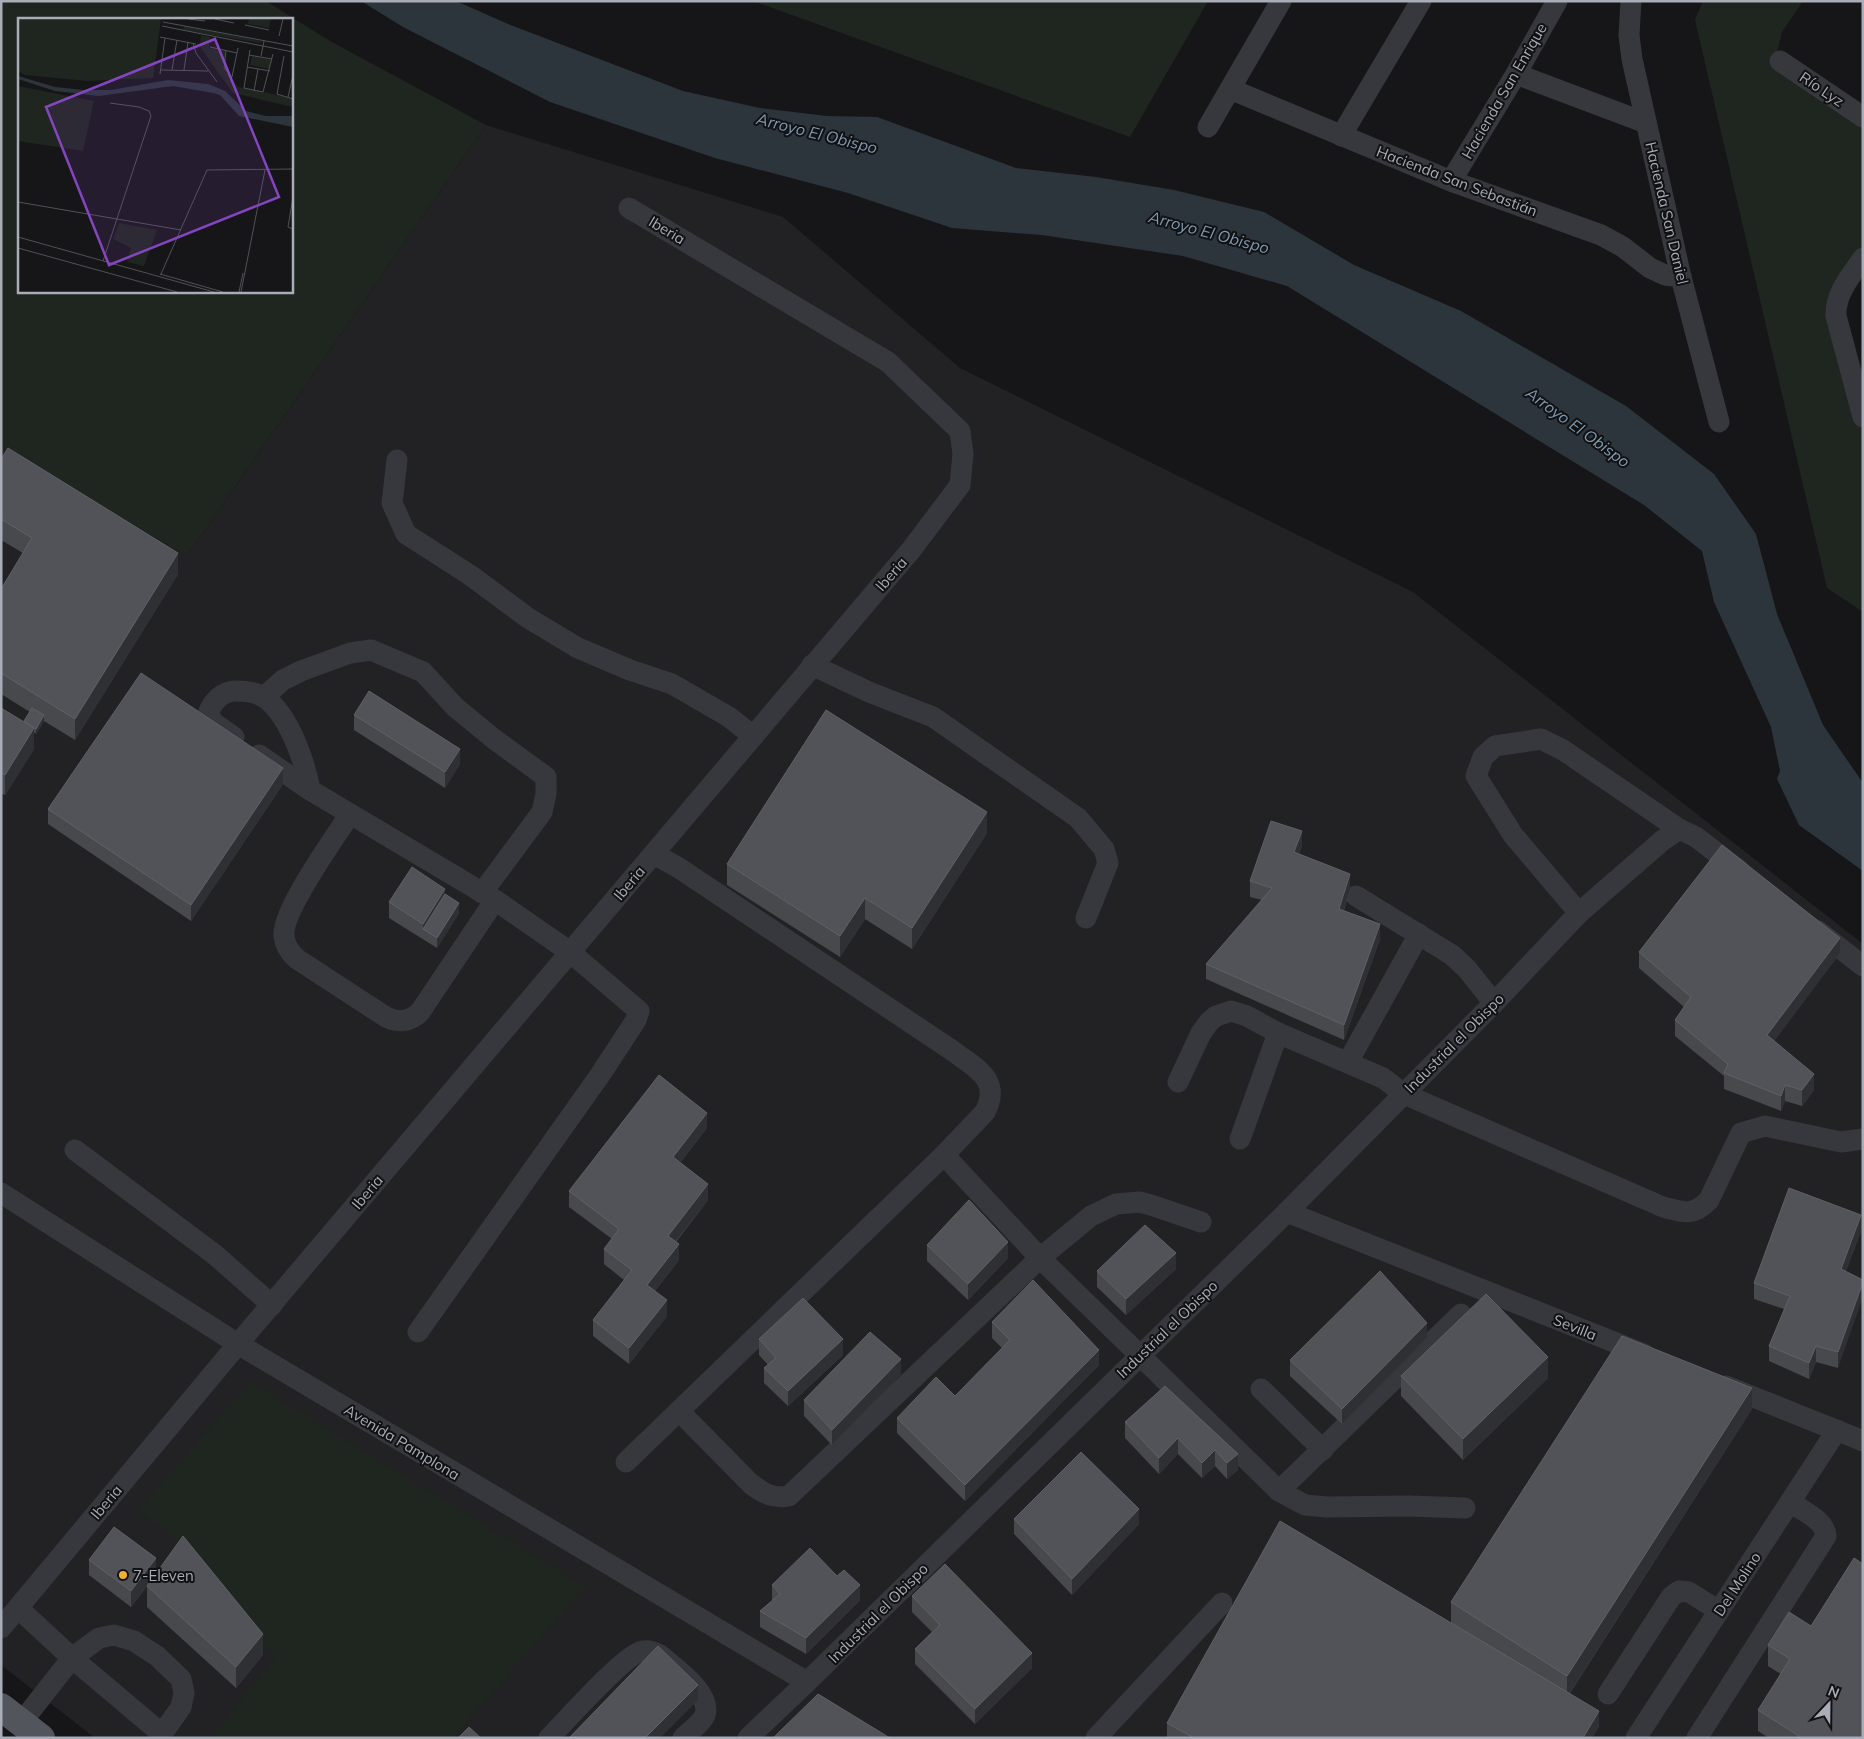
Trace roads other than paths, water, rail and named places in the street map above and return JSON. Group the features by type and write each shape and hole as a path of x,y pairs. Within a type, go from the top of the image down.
{"street":[{"path":"1208,128 1282,1"},
{"path":"1342,136 1421,1"},
{"name":"Hacienda San Enrique","path":"1452,181 1557,1"},
{"name":"Hacienda San Daniel","path":"1631,1 1629,35 1646,123 1681,277 1719,422"},
{"name":"Río Lyz","path":"1780,61 1863,117"},
{"path":"1516,74 1646,123"},
{"name":"Hacienda San Sebastián","path":"1230,89 1452,181 1600,235 1623,247 1650,268 1665,275 1681,277"},
{"name":"Iberia","path":"1,1628 238,1344 911,550 960,485 964,454 960,431 888,362 629,208"},
{"path":"1863,258 1842,289 1836,306 1836,316 1863,417"},
{"path":"397,460 392,503 406,534 470,575 528,618 553,633 630,670 672,684 729,717 753,736"},
{"path":"264,697 282,680 301,671 350,652 371,650 423,672 455,706 494,739 546,777 546,794 542,812 488,896 420,1012 416,1016 401,1022 393,1021 386,1017 297,959 289,952 283,935 285,924 294,902 350,814"},
{"path":"812,666 869,692 933,717 1078,818 1104,849 1108,863 1086,918"},
{"path":"310,790 299,751 276,708 264,697 248,691 232,691 218,697 211,705 208,714 214,724 310,790 488,896 570,952 638,1011 636,1020 600,1075 418,1332"},
{"path":"1579,912 1513,835 1476,776 1484,757 1495,746 1542,738 1679,829 1696,837 1757,884"},
{"name":"Industrial el Obispo","path":"748,1738 808,1682 1287,1212 1494,1004 1579,912 1663,840 1679,829"},
{"path":"626,1462 944,1155 985,1112 989,1104 991,1091 988,1080 983,1074 953,1051 679,868 654,854"},
{"path":"1356,896 1452,955 1467,969 1494,1004"},
{"path":"1802,919 1863,966"},
{"path":"1348,1062 1419,934"},
{"path":"1178,1082 1201,1034 1209,1022 1224,1012 1230,1011 1247,1016 1278,1033 1384,1078 1404,1094 1664,1207 1686,1213 1702,1207 1708,1200 1742,1133 1765,1126 1841,1142 1863,1139"},
{"path":"1240,1139 1278,1033"},
{"path":"75,1150 214,1254 272,1305"},
{"path":"944,1155 1040,1258 1279,1492 1305,1505 1327,1507 1409,1506 1465,1508"},
{"name":"Avenida Pamplona","path":"1,1193 238,1344 808,1682"},
{"path":"679,1411 750,1484 763,1493 778,1498 789,1496 1040,1258 1091,1216 1116,1204 1139,1202 1201,1222"},
{"name":"Sevilla","path":"1287,1212 1662,1361"},
{"path":"1279,1492 1461,1314"},
{"path":"1708,1379 1863,1440"},
{"path":"1261,1388 1323,1450"},
{"name":"Del Molino","path":"1636,1738 1837,1430"},
{"path":"1697,1738 1826,1536 1826,1531 1820,1522 1790,1502"},
{"path":"1608,1694 1671,1597 1679,1591 1689,1592 1719,1611"},
{"path":"1096,1738 1222,1603"},
{"path":"18,1608 72,1658 160,1736 181,1707 184,1693 181,1679 157,1656 134,1641 114,1635 99,1638 72,1658 21,1722"},
{"path":"550,1738 620,1666 641,1651 652,1651 660,1654 702,1695 706,1706 704,1716 700,1722 683,1738"}],"water":[{"name":"Arroyo El Obispo","path":"361,1 456,1 508,24 683,91 760,108 827,116 877,117 1016,168 1096,177 1174,190 1264,212 1354,265 1461,311 1626,406 1714,474 1756,534 1777,614 1823,725 1863,783 1863,871 1799,825 1777,779 1780,771 1771,727 1714,602 1702,551 1644,505 1287,286 1183,256 1042,235 952,228 848,193 715,158 550,102 403,27"}],"place":[{"name":"7-Eleven","path":"123,1575"}]}
